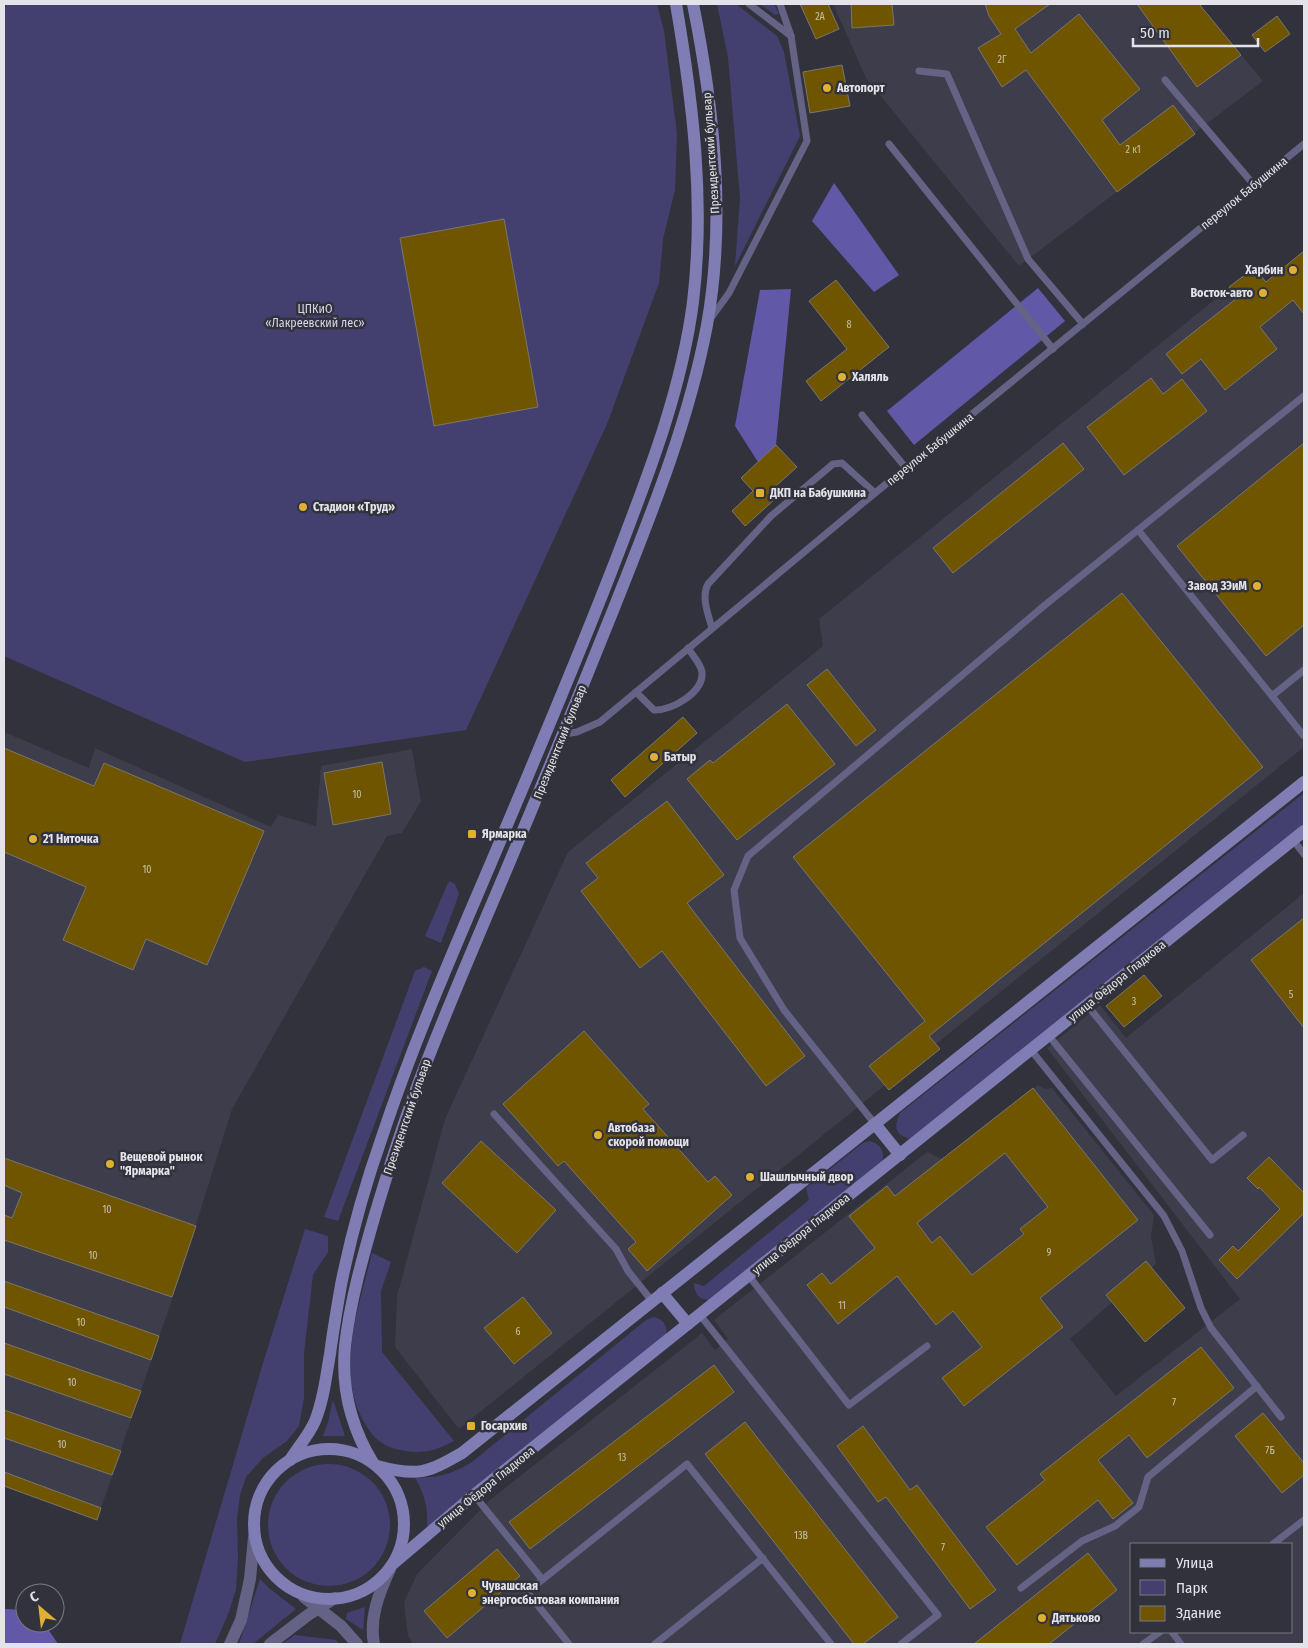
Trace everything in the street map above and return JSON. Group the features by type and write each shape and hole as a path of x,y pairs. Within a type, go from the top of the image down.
{"main road":[{"name":"Президентский бульвар","path":"290,1460 314,1422 324,1393 341,1284 363,1194 420,1031 583,645 666,423 685,349 698,248 698,177 686,60 676,4"},
{"name":"Президентский бульвар","path":"375,1465 362,1444 348,1406 345,1379 345,1347 355,1286 395,1147 435,1039 564,734 662,486 689,401 707,324 714,265 716,201 712,133 704,56 693,4"},
{"name":"переулок Бабушкина","path":"547,732 564,734"},
{"path":"375,1465 400,1472 417,1473 436,1468 462,1452 1304,782"},
{"name":"улица Фёдора Гладкова","path":"392,1566 474,1496 1304,831"},
{"path":"875,1124 900,1155"},
{"path":"657,1297 688,1324"},
{"path":"325,1449 343,1449 358,1454 375,1465 390,1481 398,1494 403,1508 404,1536 392,1566 365,1588 349,1595 318,1600 304,1597 291,1591 266,1567 254,1537 254,1508 266,1482 290,1460 308,1452 325,1449"}],"street":[{"path":"230,1644 241,1620 250,1579 254,1537"},
{"path":"374,1644 374,1614 380,1592 392,1566"},
{"path":"304,1597 341,1626 357,1644"},
{"path":"270,1644 335,1598"}],"lane":[{"path":"749,4 791,36"},
{"path":"707,324 728,293 807,141 791,36 780,4"},
{"path":"919,71 947,74 1028,259 1083,324"},
{"path":"1165,80 1254,185"},
{"path":"890,144 1053,349"},
{"name":"переулок Бабушкина","path":"564,734 577,732 600,722 875,493 1304,146"},
{"path":"875,1124 784,1010 740,938 734,890 748,856 1045,605 1304,396"},
{"path":"862,414 906,468"},
{"path":"712,628 706,602 705,590 708,584 771,516 833,464 842,463 875,493"},
{"path":"1138,530 1303,735"},
{"path":"636,692 654,710 664,710 676,705 694,691 702,680 702,669 688,648"},
{"path":"1272,696 1304,670"},
{"path":"1293,840 1304,854"},
{"path":"1087,1005 1212,1160 1243,1135"},
{"path":"1049,1036 1210,1235"},
{"path":"1031,1050 1164,1216 1182,1251 1201,1308 1211,1328 1281,1417"},
{"path":"494,1114 616,1249 628,1272 657,1297"},
{"path":"749,1276 850,1405 927,1346"},
{"path":"700,1315 938,1615 901,1644"},
{"path":"1021,1588 1082,1541 1115,1526 1139,1507 1148,1477 1257,1386"},
{"path":"569,1644 527,1592 687,1464 831,1644"},
{"path":"474,1496 542,1579"},
{"path":"1274,1543 1304,1520"},
{"path":"656,1644 763,1558"},
{"path":"1143,1644 1159,1633"},
{"path":"1173,1633 1181,1644"}],"shaded area":[{"path":"833,4 1199,4 1263,81 1019,266 866,78"},
{"path":"834,183 899,275 874,292 812,221"},
{"path":"1304,251 1304,747 459,1429 395,1347 397,1296 445,1119 568,852 823,646 819,619 1254,268 1266,282"},
{"path":"1038,288 1065,321 914,445 887,411"},
{"path":"791,289 776,445 758,462 735,426 760,290"},
{"name":"Вещевой рынок \"Ярмарка\"","path":"4,732 89,768 95,748 271,827 278,815 316,826 321,766 412,749 421,801 402,833 387,836 232,1109 181,1273 97,1520 4,1486"},
{"path":"1304,893 1304,1644 413,1644 408,1636 404,1602 417,1574 490,1500 702,1333 715,1350 728,1339 714,1320 927,1152 942,1159 1038,1085 1045,1089 1052,1088 1154,1215 1151,1237 1156,1264 1070,1339 1116,1396 1240,1299 1047,1048 1100,1005 1126,1038"},
{"path":"15,1609 15,1633 51,1633 58,1644 4,1644 4,1610"}],"green space":[{"name":"ЦПКиО «Лакреевский лес»","path":"7,4 657,4 664,31 677,134 675,190 663,239 659,283 607,424 466,730 245,762 4,656 4,10"},
{"path":"717,4 736,4 777,36 784,52 800,136 735,266 740,198 728,57"},
{"path":"760,4 774,4 779,14 775,15"},
{"path":"1304,793 1304,825 912,1139 906,1138 899,1133 896,1127 900,1113"},
{"path":"449,881 455,884 459,894 441,943 425,936"},
{"path":"424,967 432,971 338,1221 324,1217 415,971"},
{"path":"870,1141 882,1150 881,1165 712,1300 701,1298 697,1294 694,1283 704,1286 809,1200 806,1188 863,1143"},
{"path":"305,1229 328,1236 328,1252 313,1275 304,1353 304,1398 299,1426 287,1441 263,1458 246,1477 240,1495 237,1518 238,1559 236,1589 229,1612 215,1644 180,1644 263,1363"},
{"path":"372,1253 391,1262 381,1291 382,1352 454,1441 439,1448 412,1452 387,1446 379,1441 370,1431 357,1407 350,1363 352,1341"},
{"path":"653,1317 665,1324 665,1338 427,1530 426,1503 415,1478 445,1475 472,1462 646,1320"},
{"path":"333,1400 345,1436 323,1436"},
{"path":"329,1464 353,1468 372,1482 386,1501 390,1525 386,1549 372,1568 353,1582 329,1586 305,1582 286,1568 272,1549 268,1525 272,1501 286,1482 305,1468"},
{"path":"260,1579 296,1609 253,1644 239,1644"},
{"path":"365,1607 363,1630 346,1619 347,1613"},
{"path":"295,1635 336,1640 339,1644 282,1644"}],"building":[{"path":"800,4 828,4 839,29 816,39"},
{"path":"851,4 892,4 894,25 852,28"},
{"path":"985,4 1050,4 1015,29 1031,53 1079,14 1140,89 1102,120 1120,145 1173,105 1195,134 1117,192 1026,70 1002,87 978,48 1001,34 989,16"},
{"path":"1137,4 1199,4 1241,55 1197,87"},
{"path":"1277,16 1290,34 1265,52 1252,35"},
{"path":"842,65 850,106 810,113 803,72"},
{"path":"504,219 538,407 434,426 400,238"},
{"path":"1304,251 1304,314 1293,300 1260,327 1277,349 1225,390 1201,359 1182,374 1166,354 1237,298 1229,287 1254,268 1266,282"},
{"path":"836,280 889,347 821,401 806,381 847,349 809,301"},
{"path":"1151,378 1163,394 1182,379 1207,411 1124,475 1087,427"},
{"path":"1063,443 1084,469 953,573 933,548"},
{"name":"Завод ЗЭиМ","path":"1304,443 1304,625 1266,656 1177,546"},
{"path":"776,445 797,467 768,493 774,500 745,526 732,511 753,491 741,478"},
{"path":"1122,593 1263,767 929,1036 940,1049 889,1090 869,1066 925,1021 793,857"},
{"path":"827,669 876,730 856,746 807,685"},
{"path":"787,704 835,764 737,840 687,779 710,760 713,763"},
{"name":"Батыр","path":"683,717 697,733 625,797 611,780"},
{"path":"4,748 94,786 104,763 264,831 207,965 146,939 133,970 63,940 86,887 4,852"},
{"path":"382,762 391,814 333,825 324,773"},
{"path":"667,801 724,875 687,903 805,1056 766,1086 662,951 640,968 581,891 598,878 586,863"},
{"path":"1304,918 1304,1028 1251,960"},
{"path":"1144,975 1162,996 1124,1027 1106,1006"},
{"name":"Автобаза скорой помощи","path":"584,1031 649,1104 643,1109 708,1182 715,1176 732,1195 647,1271 628,1249 636,1242 564,1161 558,1166 503,1104"},
{"path":"1033,1088 1138,1220 1040,1298 1063,1327 964,1406 942,1378 982,1347 953,1311 936,1325 897,1276 838,1324 807,1285 822,1273 831,1284 875,1248 849,1216 887,1186 895,1196","holes":["1005,1153 1048,1207 1020,1229 1024,1234 972,1275 940,1236 932,1243 917,1223"]},
{"path":"481,1141 556,1210 517,1253 442,1183"},
{"path":"1269,1157 1304,1193 1304,1213 1237,1279 1219,1260 1233,1246 1238,1251 1280,1209 1259,1187 1258,1189 1247,1178"},
{"path":"4,1158 196,1226 172,1297 4,1240 4,1215 12,1218 22,1193 4,1185"},
{"path":"1146,1261 1185,1308 1145,1342 1106,1295"},
{"path":"4,1281 159,1336 151,1360 4,1307"},
{"path":"523,1297 552,1333 514,1364 484,1328"},
{"path":"4,1343 141,1391 131,1418 4,1374"},
{"path":"1201,1347 1234,1388 1147,1458 1129,1435 1098,1460 1133,1503 1113,1519 1098,1500 1017,1565 986,1527 1045,1480 1040,1474"},
{"path":"714,1365 734,1392 530,1549 509,1522"},
{"path":"4,1410 121,1451 112,1475 4,1438"},
{"path":"1263,1413 1304,1463 1304,1475 1282,1493 1235,1436"},
{"path":"745,1422 898,1617 863,1644 854,1644 705,1454"},
{"path":"863,1426 910,1490 917,1485 996,1590 970,1609 886,1497 878,1502 837,1446"},
{"path":"4,1472 101,1508 97,1520 4,1486"},
{"name":"Чувашская энергосбытовая компания","path":"497,1549 520,1576 447,1638 424,1611"},
{"path":"1088,1553 1117,1590 1049,1644 974,1644"}],"place":[{"name":"Автопорт","path":"827,88"},
{"name":"Харбин","path":"1293,270"},
{"name":"Восток-авто","path":"1263,293"},
{"name":"Халяль","path":"842,377"},
{"name":"ДКП на Бабушкина","path":"760,493"},
{"name":"Стадион «Труд»","path":"303,507"},
{"name":"Завод ЗЭиМ","path":"1257,586"},
{"name":"Батыр","path":"654,757"},
{"name":"Ярмарка","path":"472,834"},
{"name":"21 Ниточка","path":"33,839"},
{"name":"Автобаза скорой помощи","path":"598,1135"},
{"name":"Вещевой рынок \"Ярмарка\"","path":"110,1164"},
{"name":"Шашлычный двор","path":"750,1177"},
{"name":"Госархив","path":"471,1426"},
{"name":"Чувашская энергосбытовая компания","path":"472,1593"},
{"name":"Дятьково","path":"1042,1618"}]}
